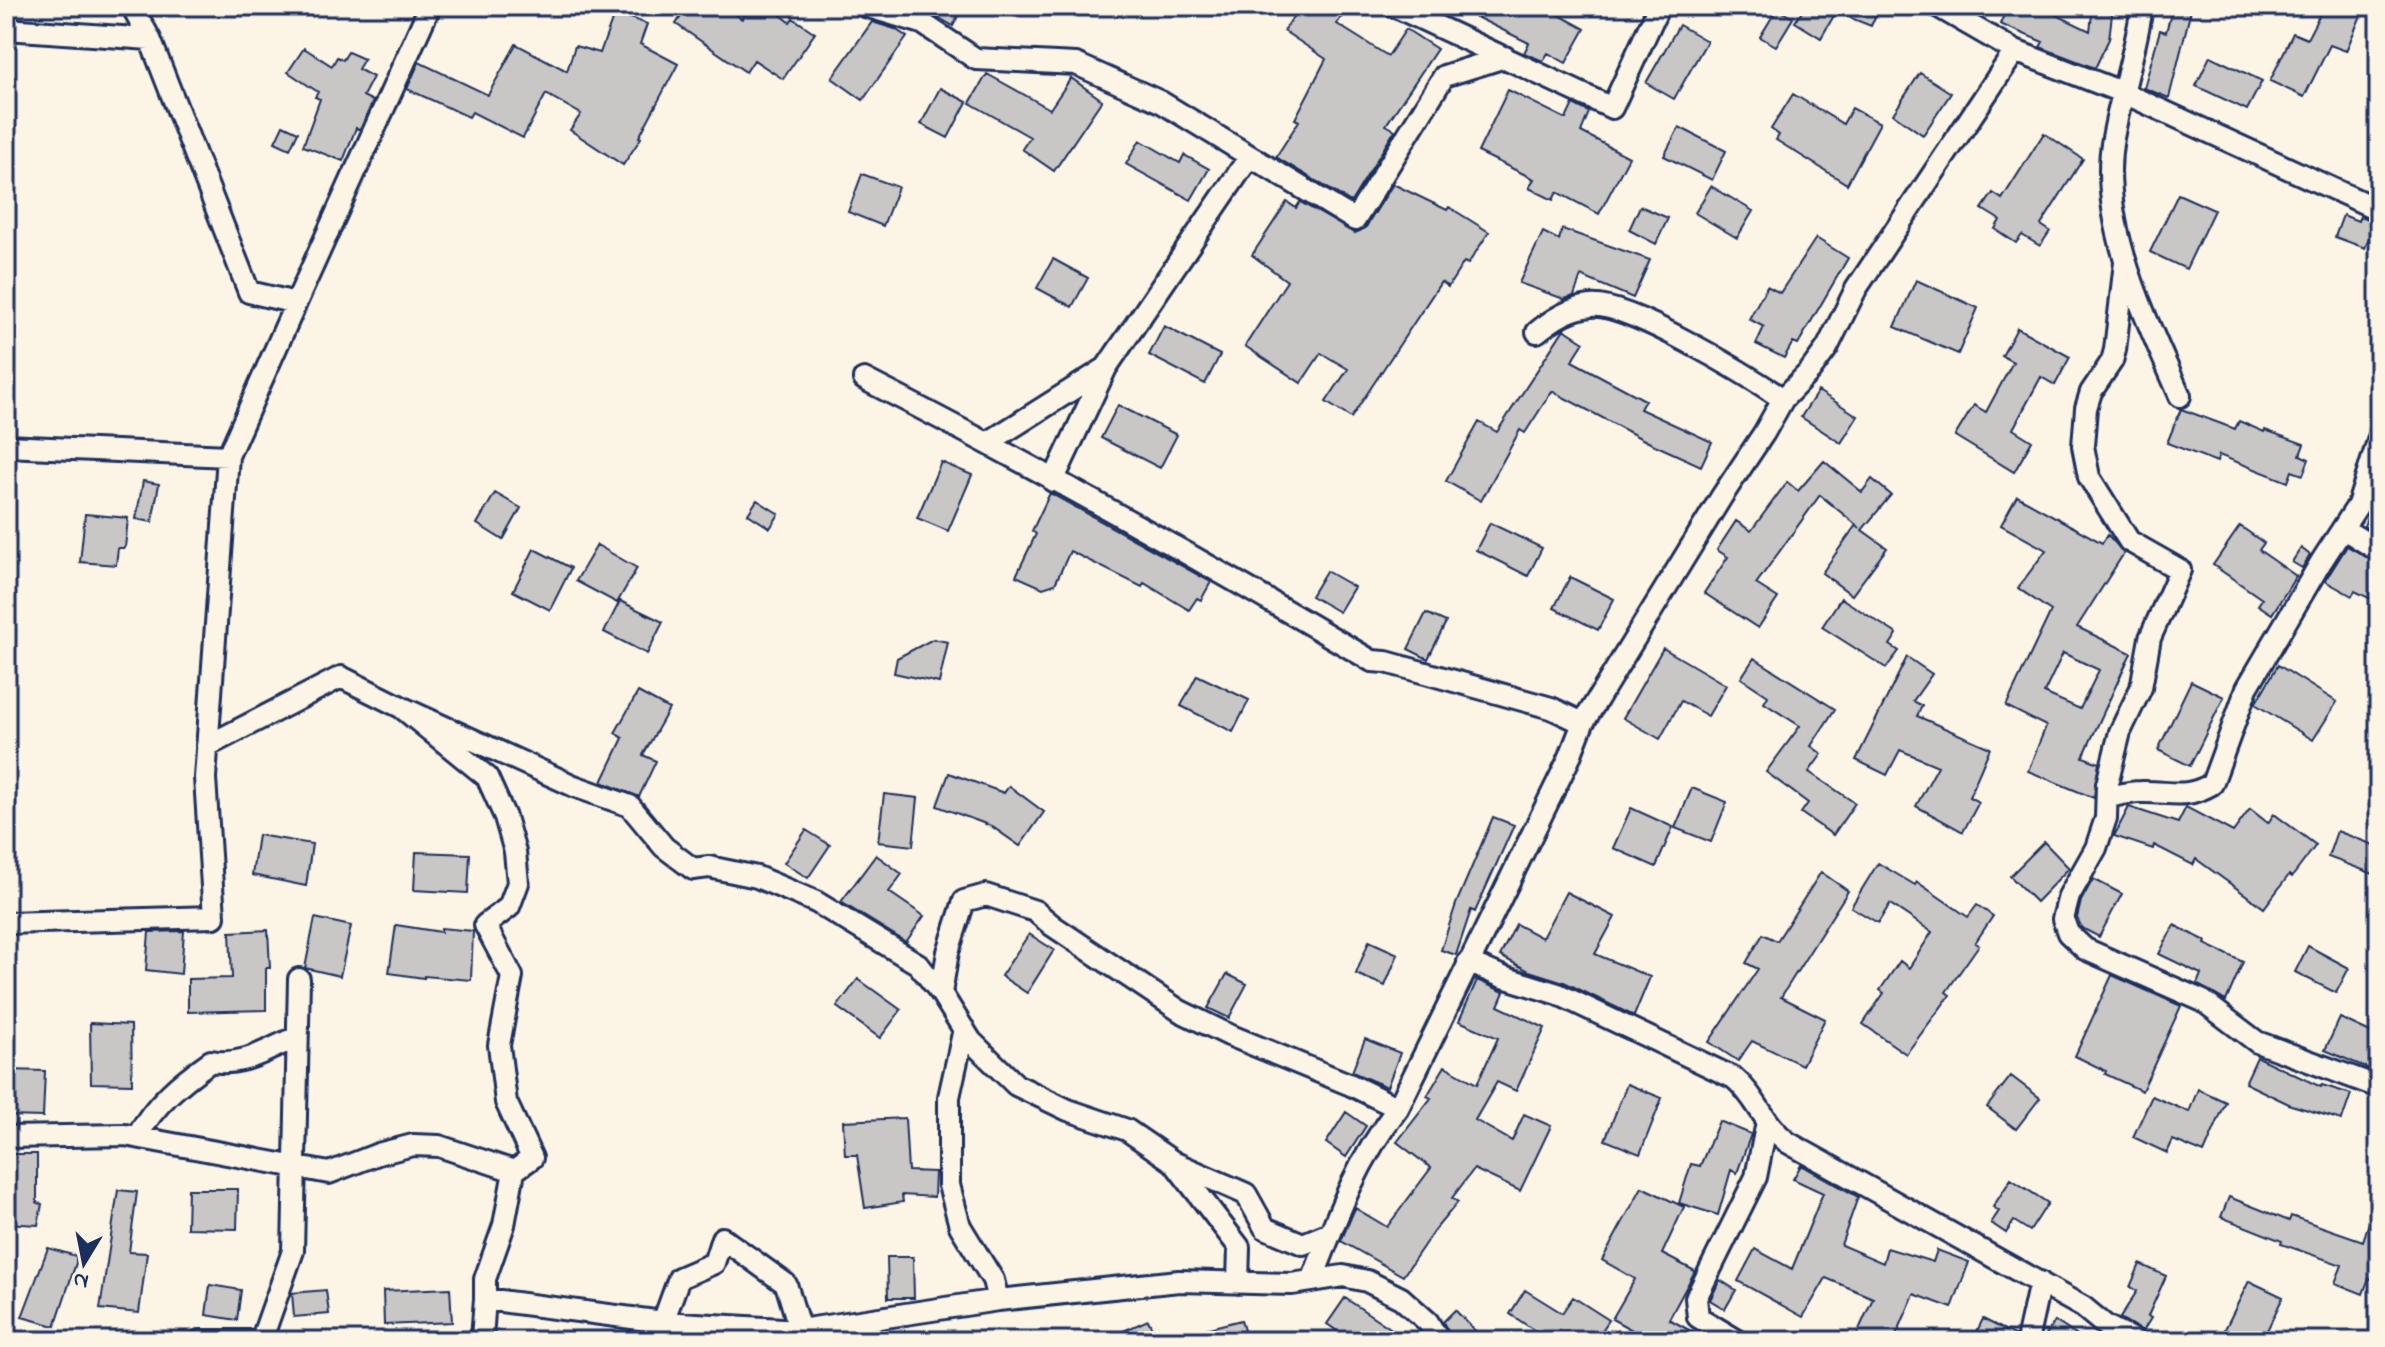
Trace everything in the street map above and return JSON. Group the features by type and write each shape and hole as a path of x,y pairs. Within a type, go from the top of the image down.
{"street":[{"path":"132,6 150,39 249,292 296,303"},
{"path":"6,923 214,917 205,778 228,456 430,6"},
{"path":"865,6 922,23 976,59 1076,64 1161,102 1355,220 1444,76 1505,57"},
{"path":"1394,6 1612,108 1659,6"},
{"path":"1937,6 2015,51 2124,93 2379,210"},
{"path":"2142,6 2137,42 2112,139 2110,164 2114,210 2125,262 2180,396"},
{"path":"6,29 150,39"},
{"path":"1312,1281 1346,1191 1398,1108 1569,759 1583,723 1783,399 1827,348 1856,289 2015,51"},
{"path":"1053,481 1106,368 1250,156"},
{"path":"2125,262 2115,350 2112,361 2091,392 2086,408 2083,446 2089,477 2129,541 2180,570 2150,638 2141,688 2120,732 2107,784 2106,818 2096,848 2069,896 2063,919 2068,933 2085,949 2203,1001 2257,1042 2379,1087"},
{"path":"1537,332 1568,311 1593,305 1610,307 1641,319 1752,378 1783,399"},
{"path":"989,442 1106,368"},
{"path":"864,379 989,442 1053,481 1228,575 1372,661 1386,662 1551,708 1583,723"},
{"path":"2108,797 2140,792 2186,795 2197,793 2212,784 2247,688 2313,574 2358,505 2379,438"},
{"path":"6,446 228,456"},
{"path":"2344,529 2379,551"},
{"path":"207,746 341,677 574,786 630,806 664,847 693,869 709,867 757,877 816,902 918,964 941,993 971,1041 1016,1085 1068,1110 1127,1130 1175,1163 1246,1194 1265,1228 1280,1236 1303,1244 1330,1233"},
{"path":"401,707 487,777 505,817 515,852 518,883 509,907 485,925 512,976 499,1045 506,1102 532,1158 514,1171 504,1225 485,1279 480,1340"},
{"path":"941,993 948,952 964,901 986,895 1035,911 1180,1011 1398,1108"},
{"path":"1468,962 1503,977 1558,994 1734,1078 1743,1086 1767,1122 1787,1142 2040,1282 2083,1307 2106,1326 2135,1341"},
{"path":"200,1341 261,1341 293,1251 299,979"},
{"path":"964,1029 949,1097 949,1185 960,1226 993,1280 998,1300"},
{"path":"137,1137 147,1116 160,1106 175,1086 211,1061 224,1063 254,1058 297,1037"},
{"path":"1738,1341 1698,1317 1696,1298 1756,1177 1767,1122"},
{"path":"6,1137 125,1135 329,1173 378,1154 413,1145 439,1146 514,1171"},
{"path":"1175,1163 1239,1247 1238,1283"},
{"path":"663,1322 679,1278 714,1263 722,1238 786,1284 800,1330"},
{"path":"485,1299 663,1322 800,1330 998,1300 1179,1281 1292,1284 1343,1276 1367,1281 1401,1298 1428,1322 1439,1341"},
{"path":"2027,1341 2040,1282"}],"building":[{"path":"688,6 722,6 742,19 751,6 769,6 790,22 793,18 815,33 783,79 754,60 746,72 676,24"},
{"path":"912,6 963,6 953,26"},
{"path":"1300,6 1348,6 1337,24 1388,56 1406,29 1437,49 1386,125 1395,130 1351,202 1276,157 1299,121 1295,119 1326,59 1284,31"},
{"path":"1454,6 1543,6 1585,29 1566,63 1548,53 1543,61 1524,53 1529,43"},
{"path":"1806,6 1868,6 1878,10 1871,26 1836,12 1821,38 1795,22"},
{"path":"2008,6 2038,6 2090,31 2093,6 2113,6 2109,39 2095,68 2040,47 2043,42 2000,24"},
{"path":"2173,6 2192,6 2169,98 2144,88 2160,30 2166,32"},
{"path":"2324,6 2365,6 2346,51 2330,45 2304,97 2270,81 2293,33 2307,39"},
{"path":"1777,9 1793,18 1776,46 1760,37"},
{"path":"615,12 647,24 640,44 678,64 641,138 623,165 570,130 581,114 546,94 523,138 472,112 469,117 407,89 419,62 488,95 516,44 567,71 575,46 600,53"},
{"path":"872,22 895,29 907,37 863,100 832,78"},
{"path":"1679,25 1707,41 1674,99 1646,83"},
{"path":"304,48 332,66 337,57 343,60 348,52 364,59 358,69 373,77 363,96 373,101 360,130 356,128 343,161 303,146 320,99 315,97 318,92 288,72"},
{"path":"2210,56 2262,81 2247,110 2196,86"},
{"path":"1920,73 1951,93 1923,135 1893,114"},
{"path":"987,74 1050,109 1071,78 1102,100 1054,171 1022,149 1030,137 970,103"},
{"path":"940,88 967,102 948,138 921,124"},
{"path":"1508,90 1566,119 1573,104 1589,112 1581,132 1629,157 1599,214 1557,192 1553,200 1529,188 1534,179 1478,152"},
{"path":"1793,94 1843,124 1852,108 1880,123 1847,184 1776,140 1779,135 1771,129"},
{"path":"283,125 298,132 290,149 275,142"},
{"path":"1679,127 1726,151 1712,180 1664,156"},
{"path":"2044,133 2083,159 2041,225 2050,231 2040,246 2022,235 2016,243 1995,229 2000,220 1982,209 1993,193 2002,199"},
{"path":"1140,140 1180,163 1184,155 1209,169 1191,200 1126,164"},
{"path":"862,174 898,187 883,226 848,212"},
{"path":"1393,184 1447,210 1449,207 1489,232 1448,287 1441,282 1351,418 1326,402 1348,369 1321,353 1301,383 1245,346 1287,281 1252,255 1287,202 1296,208 1300,202 1355,233 1366,227"},
{"path":"1711,186 1753,211 1737,238 1695,213"},
{"path":"2178,194 2214,210 2186,269 2150,252"},
{"path":"1640,206 1668,218 1656,244 1629,230"},
{"path":"2343,215 2358,221 2360,216 2375,222 2365,248 2335,237"},
{"path":"1562,229 1650,260 1633,298 1581,276 1574,296 1564,299 1519,283 1543,232 1559,240"},
{"path":"1816,238 1848,258 1798,344 1793,342 1784,358 1756,344 1764,327 1749,319 1767,286 1780,293"},
{"path":"1053,259 1088,278 1072,307 1037,288"},
{"path":"1916,280 1978,308 1958,354 1895,327"},
{"path":"1164,326 1220,355 1205,384 1149,355"},
{"path":"2017,328 2070,357 2055,385 2041,377 2013,429 2032,441 2014,472 1955,436 1974,405 1986,412 2013,362 2002,356"},
{"path":"1564,329 1584,342 1572,361 1645,400 1640,409 1712,442 1701,466 1552,391 1525,433 1520,430 1481,501 1446,481 1479,422 1497,432"},
{"path":"1818,391 1858,416 1841,443 1801,417"},
{"path":"1118,405 1177,435 1160,468 1101,438"},
{"path":"2181,409 2235,429 2239,421 2304,444 2300,455 2309,459 2303,475 2292,471 2288,482 2219,455 2217,462 2167,443"},
{"path":"1824,461 1862,492 1872,479 1891,495 1862,530 1887,548 1852,595 1822,573 1856,525 1860,528 1820,495 1756,584 1778,598 1758,628 1704,593 1728,557 1717,550 1736,521 1751,531 1787,482 1798,491"},
{"path":"941,462 972,475 948,531 917,518"},
{"path":"143,481 159,484 152,522 136,519"},
{"path":"2376,492 2379,492 2379,536 2364,526"},
{"path":"495,493 521,508 503,540 477,524"},
{"path":"1050,493 1211,582 1201,600 1197,598 1189,610 1144,583 1142,587 1070,551 1055,584 1043,588 1016,576 1036,534 1032,531"},
{"path":"2017,496 2102,543 2108,535 2124,553 2077,627 2131,653 2083,757 2099,763 2094,798 2028,771 2046,726 2006,706 2051,611 2018,588 2046,550 2001,525","holes":["2063,653 2099,670 2080,709 2044,693"]},
{"path":"757,500 779,514 770,528 748,514"},
{"path":"85,514 128,518 125,548 118,548 116,565 80,562"},
{"path":"1490,523 1542,548 1528,576 1476,550"},
{"path":"2240,526 2264,543 2259,550 2296,576 2272,614 2258,605 2262,599 2213,565"},
{"path":"597,545 637,568 617,603 576,581"},
{"path":"2347,546 2379,564 2379,603 2355,591 2352,596 2325,581"},
{"path":"2301,548 2310,555 2302,568 2292,562"},
{"path":"534,549 571,568 550,610 513,591"},
{"path":"1326,571 1354,587 1339,612 1311,596"},
{"path":"1570,577 1614,599 1598,630 1554,608"},
{"path":"1841,598 1897,634 1890,645 1899,651 1886,668 1822,627"},
{"path":"620,601 663,622 647,654 604,632"},
{"path":"1426,613 1446,622 1428,659 1408,649"},
{"path":"933,639 948,642 939,683 894,673 897,658"},
{"path":"1663,648 1726,685 1708,716 1681,701 1660,739 1623,718"},
{"path":"1907,657 1932,674 1913,701 1922,706 1917,716 1990,748 1969,797 1979,802 1963,832 1916,806 1938,766 1900,750 1887,775 1856,760"},
{"path":"1754,658 1835,709 1811,746 1822,754 1809,772 1855,803 1833,835 1801,813 1808,803 1766,772 1800,726 1764,703 1768,696 1741,678"},
{"path":"2278,665 2337,702 2313,740 2255,704"},
{"path":"1197,675 1249,700 1233,732 1181,706"},
{"path":"2191,681 2224,697 2190,766 2158,750"},
{"path":"638,692 669,709 643,755 656,761 639,797 602,782 623,738 615,733"},
{"path":"949,773 1004,793 1009,786 1044,812 1020,846 991,826 937,806"},
{"path":"1692,788 1727,802 1711,842 1675,828"},
{"path":"884,794 918,798 913,846 878,842"},
{"path":"2129,807 2178,823 2186,807 2233,832 2250,809 2268,823 2274,814 2316,845 2264,908 2196,859 2193,865 2154,845 2153,849 2114,836"},
{"path":"1631,808 1673,827 1656,867 1613,848"},
{"path":"1493,817 1514,825 1475,912 1471,910 1456,955 1441,950 1456,904"},
{"path":"806,830 830,845 808,878 784,863"},
{"path":"2337,831 2379,847 2379,876 2328,857"},
{"path":"258,835 312,844 306,886 252,875"},
{"path":"2044,842 2069,868 2036,902 2010,876"},
{"path":"416,852 470,854 468,893 414,890"},
{"path":"876,855 902,874 889,892 924,916 906,942 841,902"},
{"path":"1878,863 1915,885 1917,882 1968,917 1977,905 1993,916 1975,943 1979,945 1946,992 1950,995 1906,1054 1863,1024 1884,993 1880,990 1900,961 1909,968 1932,932 1890,904 1878,923 1851,907"},
{"path":"1821,872 1848,891 1781,997 1825,1019 1802,1065 1752,1041 1738,1061 1709,1042 1758,969 1746,963 1763,934 1777,941"},
{"path":"2093,879 2122,894 2099,937 2082,928 2077,918 2081,901"},
{"path":"1566,892 1615,917 1595,954 1650,977 1634,1016 1564,982 1529,971 1500,956 1516,924 1542,938"},
{"path":"315,918 351,926 340,976 305,968"},
{"path":"396,925 441,932 441,928 473,931 471,980 389,973"},
{"path":"2174,925 2243,962 2226,1001 2197,984 2201,974 2159,954"},
{"path":"268,930 270,968 266,968 266,1010 188,1012 188,979 232,978 230,932"},
{"path":"184,931 181,974 146,970 149,932"},
{"path":"1029,934 1054,950 1027,993 1001,976"},
{"path":"1369,941 1398,954 1385,986 1356,974"},
{"path":"2308,946 2349,968 2336,993 2295,972"},
{"path":"1227,974 1247,984 1229,1018 1208,1008"},
{"path":"2112,975 2181,1006 2142,1091 2075,1056"},
{"path":"858,979 901,1010 880,1038 837,1007"},
{"path":"1477,980 1504,992 1498,1006 1545,1028 1516,1091 1497,1082 1475,1120 1512,1141 1524,1114 1551,1126 1520,1191 1474,1169 1452,1198 1458,1202 1403,1276 1341,1241 1355,1208 1387,1227 1431,1168 1397,1142 1431,1098 1427,1096 1445,1066 1477,1084 1498,1038 1459,1021"},
{"path":"2340,1018 2379,1036 2379,1073 2325,1050"},
{"path":"90,1023 131,1025 132,1084 91,1083"},
{"path":"1365,1039 1400,1053 1387,1087 1352,1072"},
{"path":"2257,1057 2321,1087 2351,1094 2342,1120 2291,1105 2245,1083"},
{"path":"8,1070 45,1071 43,1117 7,1116"},
{"path":"2011,1076 2040,1098 2016,1129 1987,1107"},
{"path":"1627,1084 1662,1098 1640,1154 1605,1140"},
{"path":"2198,1089 2226,1102 2204,1153 2173,1140 2167,1153 2133,1137 2152,1096 2189,1112"},
{"path":"1346,1112 1366,1126 1346,1157 1326,1143"},
{"path":"905,1118 908,1171 935,1172 934,1197 902,1195 903,1202 865,1208 857,1155 845,1155 843,1121"},
{"path":"1719,1121 1751,1134 1737,1173 1731,1170 1718,1215 1679,1203 1691,1164 1700,1166"},
{"path":"6,1154 37,1154 37,1203 42,1204 38,1225 6,1223 11,1186 6,1185"},
{"path":"1801,1165 1858,1197 1841,1245 1883,1263 1887,1248 1933,1262 1937,1250 1969,1262 1952,1308 1914,1294 1894,1341 1854,1341 1873,1298 1826,1278 1803,1317 1738,1281 1755,1249 1792,1269 1823,1193 1793,1179"},
{"path":"2011,1179 2048,1203 2030,1231 2014,1221 2006,1233 1991,1223 1999,1211 1993,1207"},
{"path":"1642,1187 1684,1207 1662,1254 1695,1271 1669,1319 1709,1341 1652,1341 1612,1319 1635,1279 1602,1260"},
{"path":"188,1189 238,1189 237,1229 187,1228"},
{"path":"118,1190 137,1192 129,1252 147,1253 139,1313 100,1309"},
{"path":"2229,1197 2289,1221 2291,1216 2363,1241 2376,1201 2379,1202 2379,1282 2369,1278 2363,1294 2335,1283 2342,1265 2281,1244 2282,1241 2221,1217"},
{"path":"48,1248 76,1256 55,1326 22,1317"},
{"path":"887,1257 913,1257 914,1298 888,1298"},
{"path":"2140,1264 2166,1276 2143,1331 2120,1318 2137,1291 2130,1287"},
{"path":"1720,1280 1736,1290 1725,1309 1710,1300"},
{"path":"2249,1281 2283,1297 2262,1341 2219,1341"},
{"path":"210,1285 241,1290 237,1320 206,1315"},
{"path":"450,1288 452,1322 384,1325 383,1291"},
{"path":"326,1290 329,1314 294,1317 292,1293"},
{"path":"1525,1290 1562,1313 1573,1297 1609,1320 1595,1341 1550,1341 1510,1314"},
{"path":"1345,1298 1393,1330 1386,1341 1352,1341 1327,1324"},
{"path":"1455,1310 1485,1341 1455,1341 1451,1337 1443,1322"},
{"path":"1983,1319 2015,1335 2014,1341 1972,1341"},
{"path":"1148,1320 1158,1341 1101,1341"},
{"path":"1241,1320 1247,1341 1182,1341 1181,1335"},
{"path":"2055,1321 2085,1341 2042,1341"}]}
